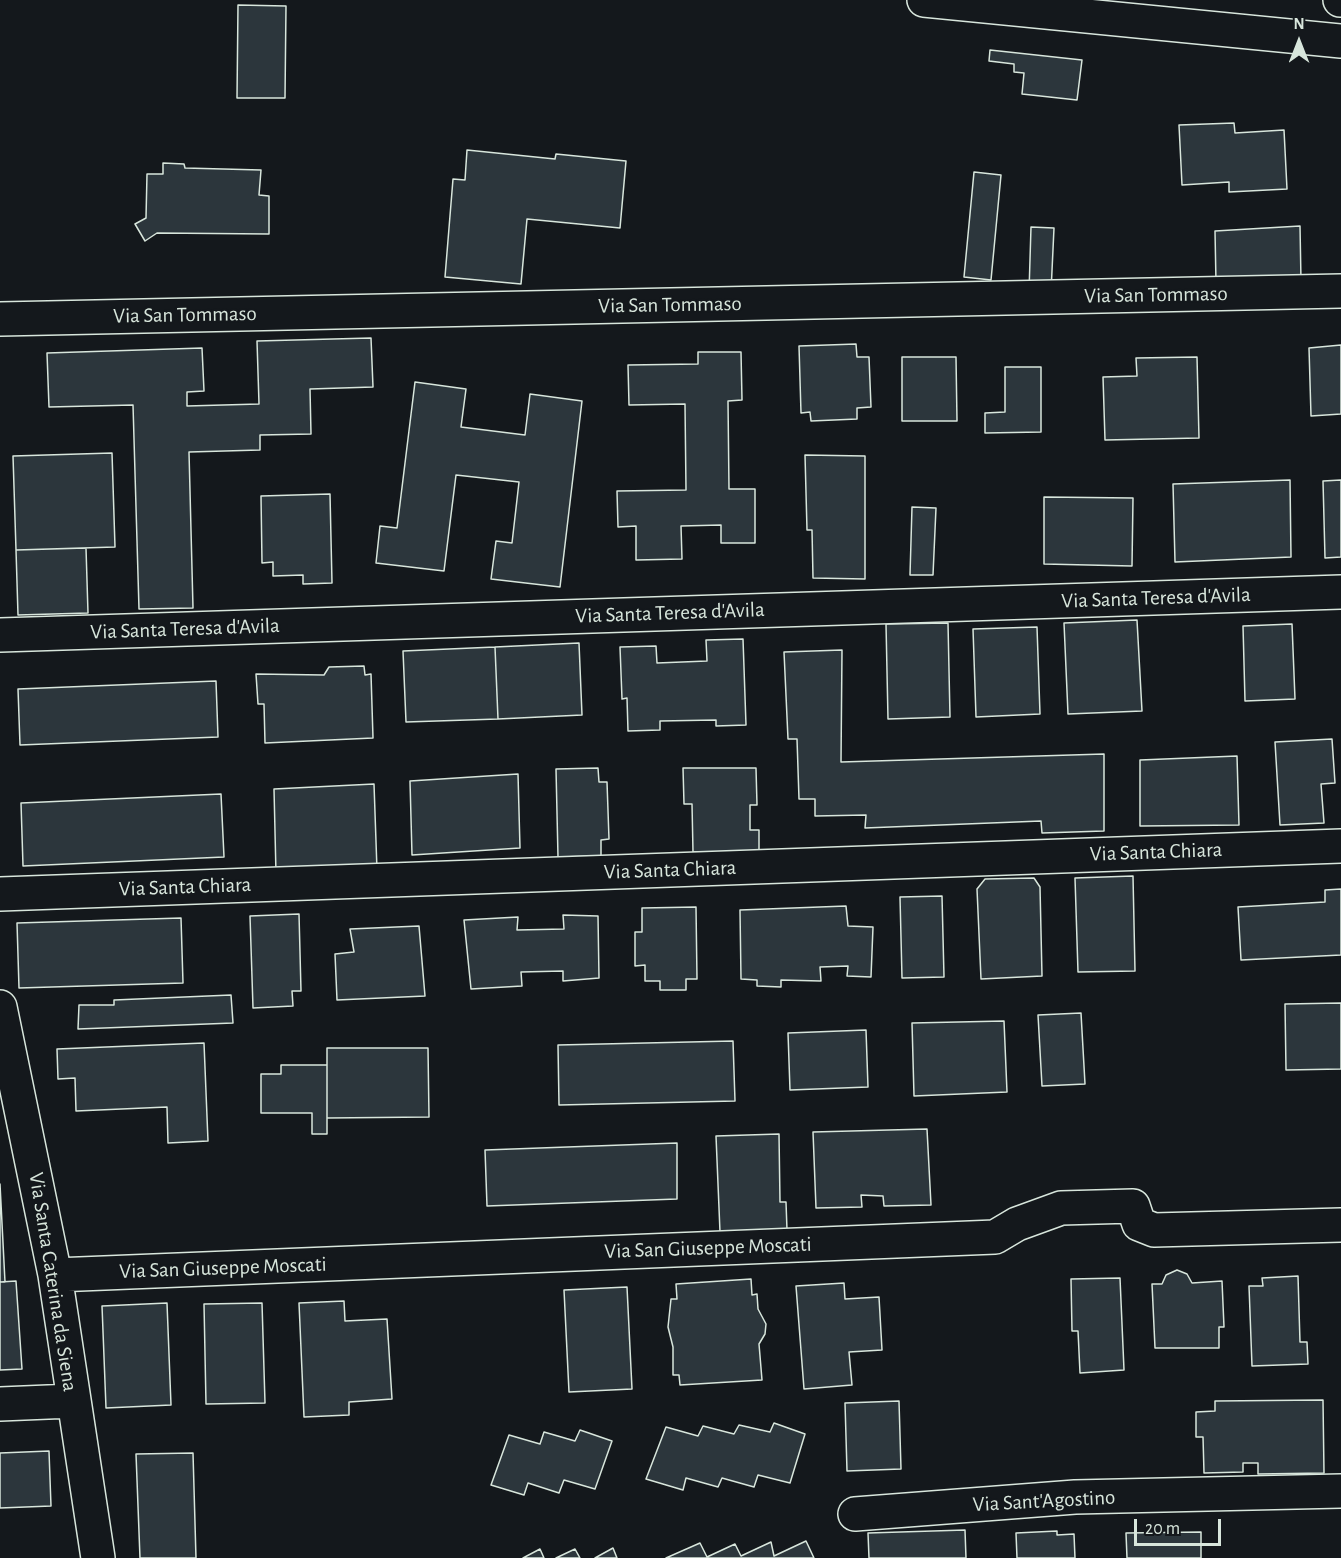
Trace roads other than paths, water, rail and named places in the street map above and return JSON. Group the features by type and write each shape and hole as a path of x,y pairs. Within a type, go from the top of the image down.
{"main road":[{"path":"924,0 1341,42"},
{"name":"Via San Tommaso","path":"0,320 1341,291"},
{"name":"Via Santa Teresa d'Avila","path":"0,635 1341,592"},
{"name":"Via Santa Chiara","path":"0,894 1341,846"},
{"name":"Via Santa Caterina da Siena","path":"0,1007 12,1119 55,1275 72,1401 98,1558"},
{"name":"Via San Giuseppe Moscati","path":"55,1275 995,1237 1017,1224 1061,1208 1134,1206 1139,1224 1154,1230 1341,1226"},
{"path":"0,1404 72,1401"},
{"name":"Via Sant'Agostino","path":"855,1514 1075,1497 1341,1491"}]}
